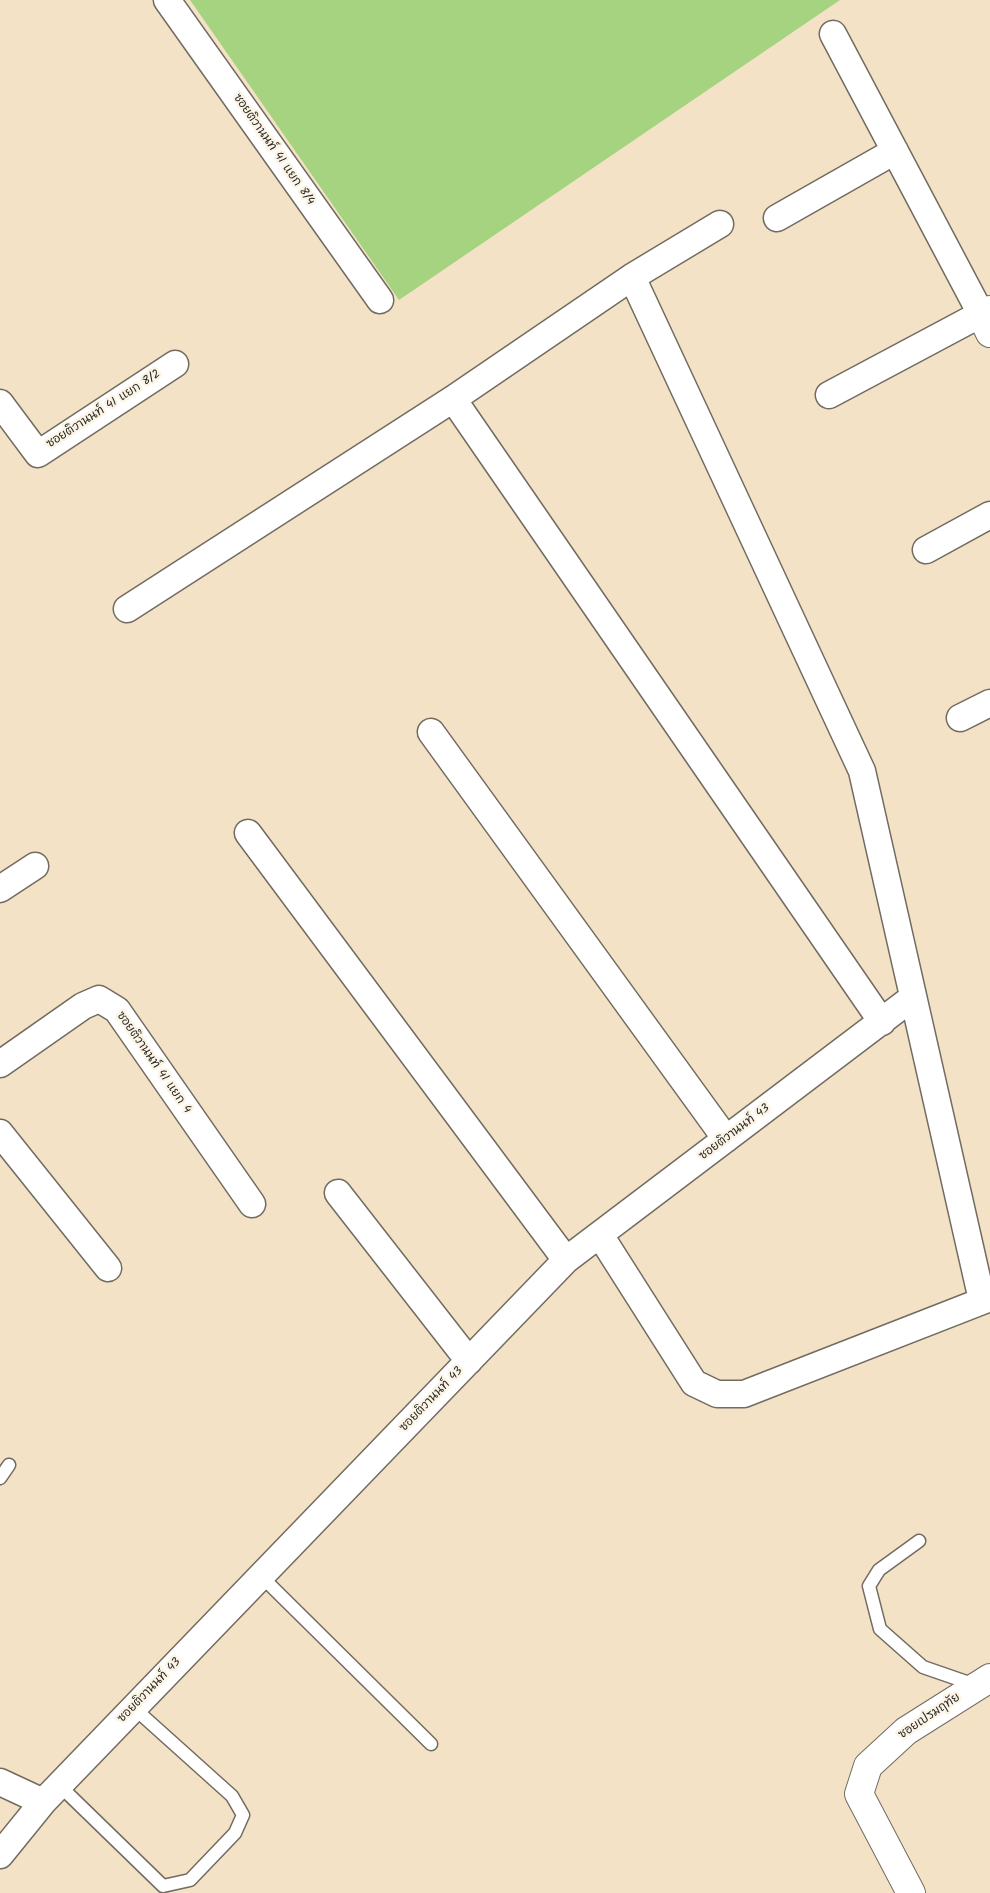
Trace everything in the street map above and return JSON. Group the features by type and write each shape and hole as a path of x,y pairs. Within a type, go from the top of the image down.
{"street":[{"name":"ซอยติวานนท์ 41 แยก 8/4","path":"167,0 380,300"},
{"path":"828,395 987,319 895,151 834,34"},
{"path":"777,218 895,151"},
{"path":"127,609 453,399 632,277 720,224"},
{"path":"600,1234 694,1383 717,1394 744,1394 986,1299 912,998 862,771 632,277"},
{"name":"ซอยติวานนท์ 41 แยก 8/2","path":"0,403 38,454 174,364"},
{"path":"453,399 882,1022"},
{"path":"926,550 990,515"},
{"path":"960,718 990,703"},
{"path":"431,732 726,1139"},
{"path":"248,833 566,1260"},
{"path":"0,890 35,866"},
{"name":"ซอยติวานนท์ 43","path":"0,1855 51,1793 566,1260 912,998"},
{"name":"ซอยติวานนท์ 41 แยก 4","path":"0,1064 83,1006 99,999 117,1010 252,1204"},
{"path":"0,1133 108,1268"},
{"path":"338,1193 469,1361"},
{"name":"ซอยเปรมฤทัย","path":"911,1893 859,1794 868,1766 906,1731 984,1682"},
{"path":"0,1782 51,1793"}],"lane":[{"path":"0,1478 9,1465"},
{"path":"919,1541 878,1570 869,1586 880,1629 923,1667 984,1682"},
{"path":"261,1576 431,1744"},
{"path":"51,1793 164,1886 190,1880 235,1833 243,1815 232,1796 134,1708"}],"green space":[{"path":"190,0 840,0 399,300"}]}
